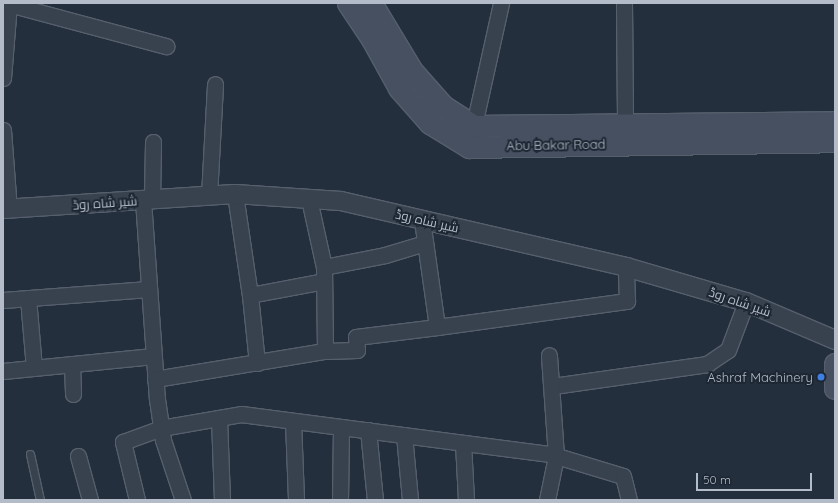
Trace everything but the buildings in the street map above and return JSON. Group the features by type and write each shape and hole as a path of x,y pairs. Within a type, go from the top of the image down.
{"main road":[{"path":"348,3 372,39 399,88 430,122 469,147"},
{"path":"371,3 412,71 443,106 474,126"},
{"name":"Abu Bakar Road","path":"474,126 625,123 835,122"},
{"name":"Abu Bakar Road","path":"469,147 835,141"},
{"path":"835,364 835,388"}],"street":[{"path":"469,147 501,3"},
{"path":"624,3 625,123"},
{"path":"3,78 9,4 166,46"},
{"path":"209,196 215,84"},
{"path":"3,130 6,209"},
{"path":"153,142 147,200 149,289 153,356 161,428 183,500"},
{"path":"236,194 250,295 257,363"},
{"name":"شیر شاہ روڈ","path":"6,209 236,194 341,201 626,267 746,302 835,340"},
{"path":"308,199 324,274 325,351"},
{"path":"422,220 437,327"},
{"path":"250,295 425,243"},
{"path":"155,379 325,351 357,350 356,337 627,301 626,267"},
{"path":"3,300 149,289"},
{"path":"28,298 34,368"},
{"path":"553,386 707,364 728,350 746,302"},
{"path":"547,500 556,456 550,355"},
{"path":"3,371 153,356"},
{"path":"72,364 73,394"},
{"path":"137,500 123,442 161,428 240,414 556,456 623,476 629,500"},
{"path":"219,418 222,500"},
{"path":"293,421 296,500"},
{"path":"340,500 341,427"},
{"path":"368,430 375,500"},
{"path":"404,435 410,500"},
{"path":"463,443 466,500"},
{"path":"78,456 90,500"}],"lane":[{"path":"30,454 40,500"}],"place":[{"name":"Ashraf Machinery","path":"821,377"}]}
